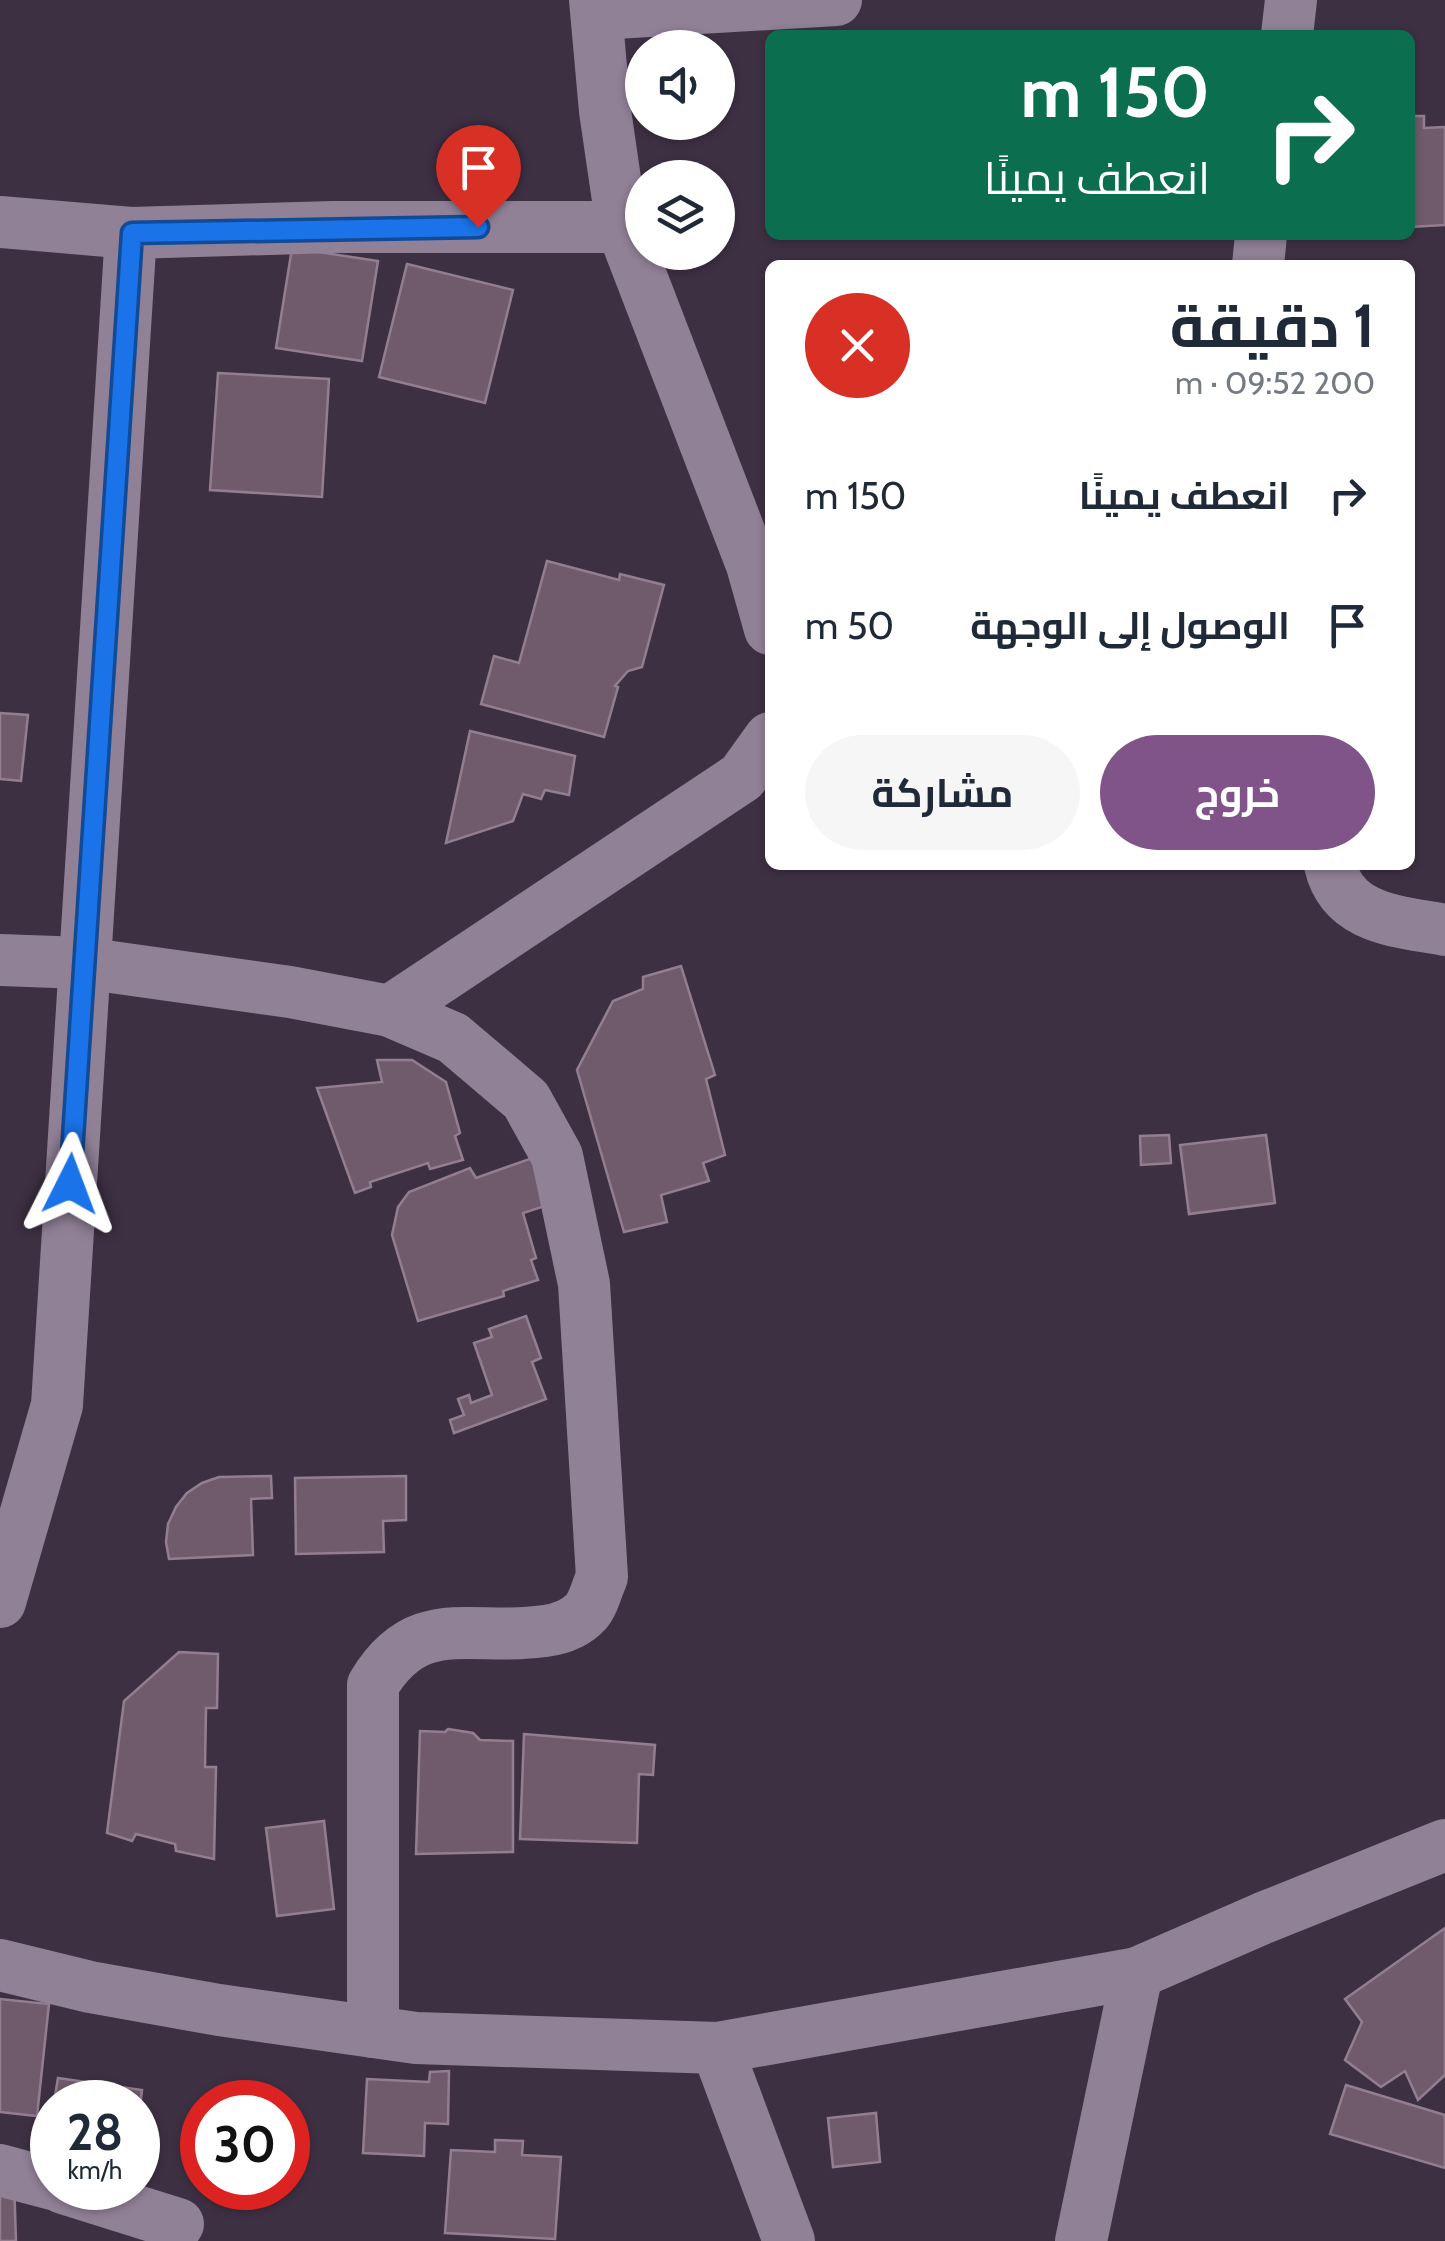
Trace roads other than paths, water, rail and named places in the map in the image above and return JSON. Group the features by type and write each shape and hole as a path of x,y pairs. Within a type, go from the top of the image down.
{"street":[{"path":"765,611 752,565 622,227 604,111 597,7 836,0"},
{"path":"1288,30 1292,0"},
{"path":"0,222 132,233 622,227"},
{"path":"0,1602 57,1405 132,233"},
{"path":"390,1011 742,777 765,745"},
{"path":"1331,870 1334,883 1350,903 1372,916 1445,930"},
{"path":"0,960 84,963 290,992 390,1011 454,1038 526,1100 557,1156 584,1284 602,1577 587,1611 564,1628 519,1635 432,1634 412,1641 388,1660 373,1685 374,2032"},
{"path":"0,1965 127,1993 416,2038 717,2048 1137,1974 1445,1844"},
{"path":"1082,2241 1137,1974"},
{"path":"717,2048 789,2241"},
{"path":"0,2170 30,2178"},
{"path":"133,2210 178,2224"}]}
